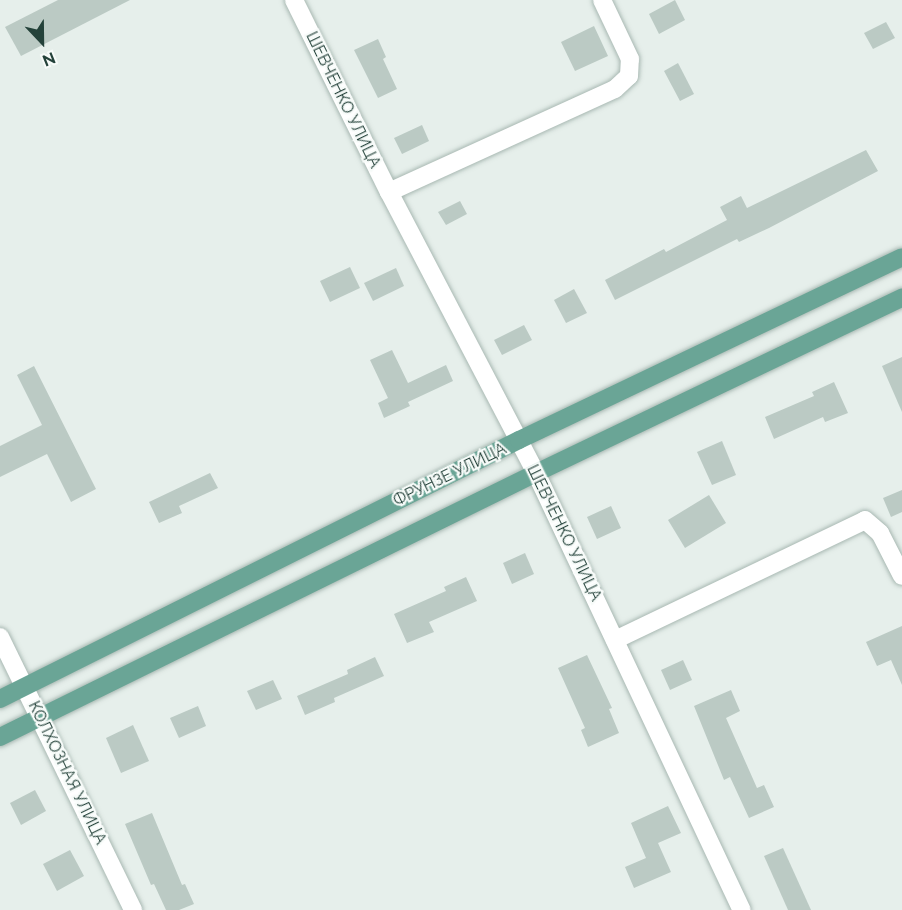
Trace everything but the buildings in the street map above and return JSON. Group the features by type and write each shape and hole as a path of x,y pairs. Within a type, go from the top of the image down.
{"main road":[{"name":"ФРУНЗЕ УЛИЦА","path":"0,699 519,440 902,257"},
{"path":"0,737 536,474 902,298"}],"street":[{"name":"ШЕВЧЕНКО УЛИЦА","path":"294,0 389,192 536,474 742,910"},
{"path":"389,192 615,89 629,76 630,59 602,0"},
{"path":"615,640 865,520 880,532 902,576"},
{"name":"КОЛХОЗНАЯ УЛИЦА","path":"0,637 133,910"}]}
